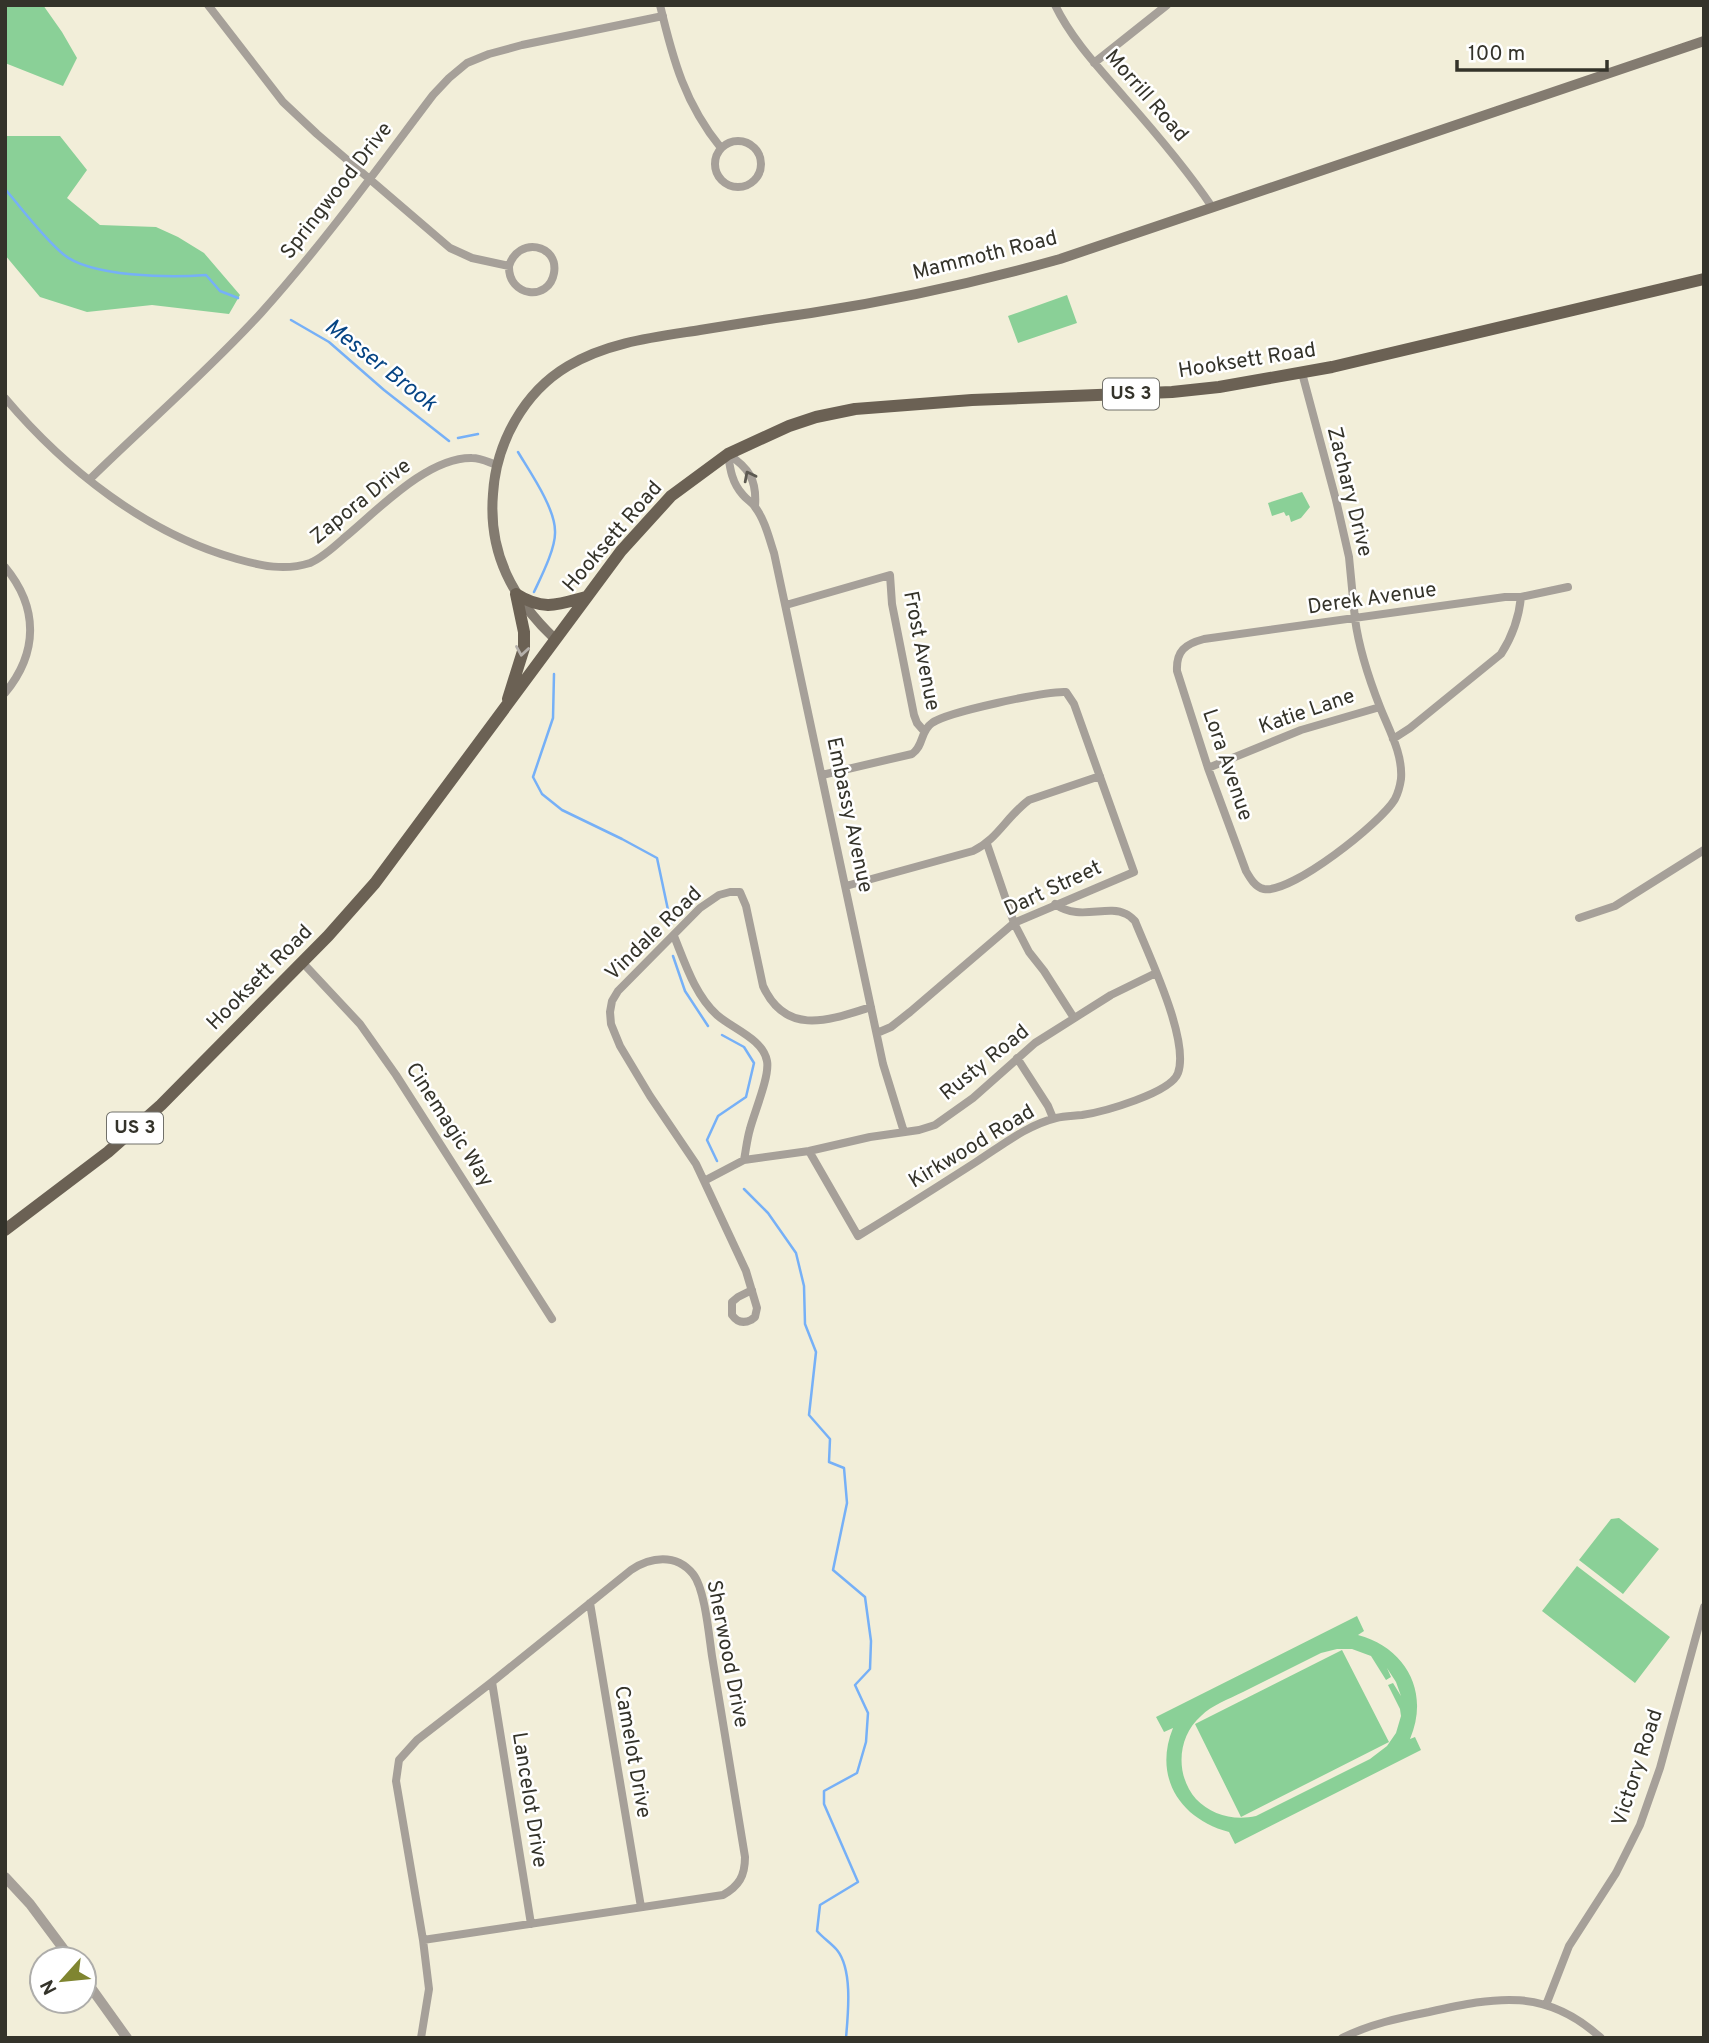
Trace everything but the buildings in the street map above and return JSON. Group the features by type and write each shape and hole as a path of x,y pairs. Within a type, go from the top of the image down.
{"main road":[{"name":"Mammoth Road","path":"555,639 533,617 516,594 502,564 494,531 492,497 497,465 515,421 537,391 568,366 604,349 659,336 864,304 992,278 1060,259 1704,41"},
{"name":"Hooksett Road","path":"5,1230 108,1153 161,1105 302,962 375,883 621,551 657,510 694,478 728,454 789,426 855,409 919,403 1172,392 1302,373 1704,279"},
{"path":"516,594 544,606 556,606 586,596"},
{"path":"506,706 524,648 524,632 516,594"}],"street":[{"path":"208,5 283,102 369,179 450,248 472,258 509,266"},
{"path":"660,5 671,53 683,87 699,120 721,148"},
{"name":"Morrill Road","path":"1055,5 1094,63 1165,144 1212,207"},
{"path":"1094,63 1167,5"},
{"name":"Springwood Drive","path":"89,480 212,364 261,313 322,242 433,95 467,63 523,45 663,16"},
{"path":"733,141 752,145 762,162 758,177 741,187 722,181 715,162 721,148 733,141"},
{"path":"536,247 551,257 554,275 543,290 525,291 513,283 509,266 512,257 519,251 536,247"},
{"name":"Zachary Drive","path":"1261,888 1273,889 1294,881 1343,848 1394,801 1399,789 1401,766 1368,673 1355,619 1349,557 1302,373"},
{"name":"Zapora Drive","path":"5,398 41,436 120,504 203,548 282,569 314,562 414,480 434,467 454,459 470,457 497,465"},
{"name":"Embassy Avenue","path":"728,454 730,471 736,485 743,496 755,506 774,553 877,1033 891,1095 904,1132"},
{"name":"Embassy Avenue","path":"728,454 743,464 753,480 756,491 755,506"},
{"path":"5,567 14,577 25,598 30,632 27,656 18,677 5,693"},
{"name":"Frost Avenue","path":"786,605 890,575 892,604 914,715 924,732"},
{"name":"Derek Avenue","path":"1183,649 1192,642 1204,639 1505,597 1521,597 1567,587"},
{"path":"1393,739 1501,654 1520,611 1521,597"},
{"name":"Lora Avenue","path":"1183,649 1176,659 1177,671 1208,768 1245,871 1261,888"},
{"path":"822,775 912,754 919,747 924,732 934,721 1045,694 1066,692 1074,704 1100,776 1029,800 987,844 973,851 846,886"},
{"name":"Katie Lane","path":"1208,768 1301,730 1380,707"},
{"name":"Dart Street","path":"877,1033 891,1027 910,1012 1014,922 1134,872 1100,776"},
{"path":"987,844 1014,922 1029,952 1074,1018"},
{"path":"1579,918 1615,906 1704,849"},
{"name":"Vindale Road","path":"752,1290 746,1271 696,1164 620,1046 611,1024 612,1001 618,991 700,908 719,895 740,892 746,906 764,986 768,997 776,1006 796,1018 819,1022 872,1007"},
{"path":"1055,904 1069,912 1126,913 1135,921 1156,973"},
{"path":"674,936 696,988 710,1007 718,1016 756,1043 764,1052 768,1063 749,1131 744,1160"},
{"name":"Cinemagic Way","path":"302,962 360,1024 389,1065 552,1319"},
{"name":"Rusty Road","path":"704,1181 744,1160 809,1151 935,1125 973,1098 1035,1043 1111,995 1156,973"},
{"name":"Kirkwood Road","path":"809,1151 858,1236 1019,1135 1053,1118 1081,1115 1125,1104 1157,1090 1176,1077 1180,1055 1176,1032 1156,973"},
{"path":"1017,1058 1053,1118"},
{"name":"Sherwood Drive","path":"421,2038 429,1989 396,1781 399,1760 417,1740 640,1564 650,1560 674,1561 686,1567 700,1587 709,1636 745,1857 742,1879 723,1895 423,1940"},
{"name":"Camelot Drive","path":"590,1603 640,1906"},
{"name":"Victory Road","path":"1546,2005 1569,1946 1616,1873 1640,1825 1654,1787 1704,1607"},
{"name":"Lancelot Drive","path":"492,1682 531,1924"},
{"path":"5,1877 30,1904 61,1945"},
{"path":"98,1998 127,2038"},
{"path":"1342,2038 1396,2019 1486,2001 1516,1999 1546,2005 1576,2019 1601,2038"}],"green space":[{"path":"5,5 43,5 77,58 63,86 5,63"},
{"path":"5,136 60,136 87,170 67,198 100,225 156,227 204,253 240,295 229,314 152,305 87,312 40,297 5,255"},
{"path":"1067,295 1077,323 1018,343 1008,316"},
{"path":"1302,492 1310,507 1301,518 1291,522 1289,515 1286,516 1284,512 1272,516 1268,503"},
{"path":"1619,1518 1659,1549 1623,1594 1579,1560 1611,1519"},
{"path":"1577,1566 1670,1637 1635,1683 1542,1611"},
{"path":"1357,1616 1364,1631 1358,1635 1389,1650 1410,1674 1417,1705 1410,1739 1415,1737 1421,1750 1235,1844 1229,1832 1197,1817 1184,1806 1175,1793 1166,1763 1173,1728 1164,1732 1156,1717","holes":["1352,1649 1371,1656 1386,1680 1391,1677 1387,1668 1396,1682 1401,1696 1393,1683 1388,1685 1401,1716 1396,1733 1387,1746 1370,1759 1256,1816 1239,1818 1223,1815 1202,1805 1189,1789 1182,1768 1183,1745 1187,1734 1201,1716 1221,1702 1321,1653"]},
{"path":"1342,1650 1389,1742 1241,1817 1195,1724"}],"waterway":[{"name":"Messer Brook","path":"5,189 47,239 75,262 111,272 206,275 220,291 238,298"},
{"name":"Messer Brook","path":"291,320 329,342 449,441"},
{"name":"Messer Brook","path":"458,438 478,434"},
{"name":"Messer Brook","path":"518,452 546,501 554,522 555,538 551,554 534,592"},
{"name":"Messer Brook","path":"554,674 553,718 533,777 542,794 562,810 657,858 671,924"},
{"name":"Messer Brook","path":"673,956 685,991 708,1026"},
{"name":"Messer Brook","path":"717,1161 707,1140 718,1116 746,1097 754,1063 744,1047 722,1035"},
{"name":"Messer Brook","path":"744,1189 768,1213 796,1253 804,1286 805,1324 816,1352 809,1415 830,1439 829,1462 844,1468 847,1503 833,1570 865,1597 871,1641 870,1669 855,1685 868,1713 866,1742 857,1773 824,1791 824,1804 858,1882 820,1905 817,1931 837,1950 845,1969 848,1993 846,2038"}]}
